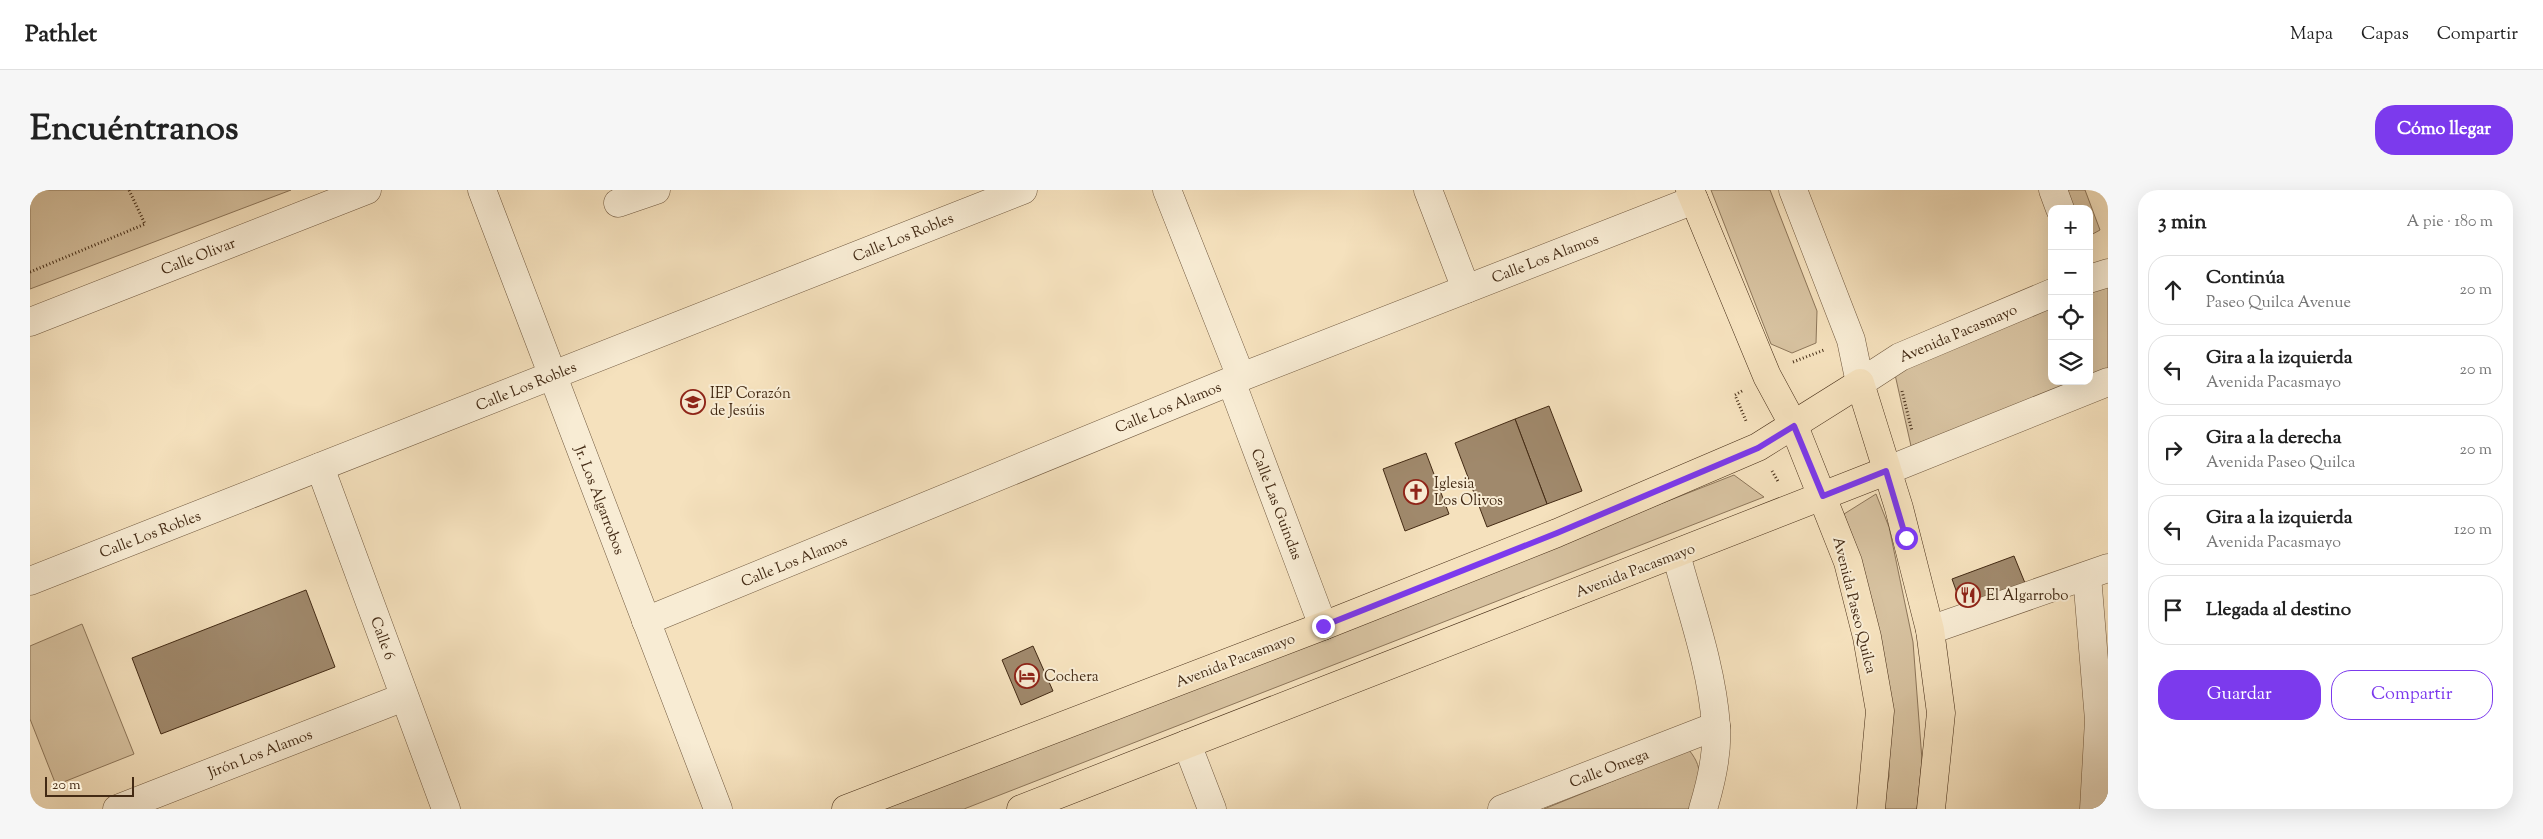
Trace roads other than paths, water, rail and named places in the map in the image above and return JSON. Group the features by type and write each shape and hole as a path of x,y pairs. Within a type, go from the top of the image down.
{"main road":[{"name":"Avenida Paseo Quilca","path":"1692,195 1767,376 1794,426 1848,562 1867,637 1880,711 1871,809"},
{"name":"Avenida Pacasmayo","path":"846,809 1323,626 1576,526 1758,448 1860,384"},
{"path":"1860,384 1899,508 1930,630 1941,713 1931,809"},
{"name":"Avenida Pacasmayo","path":"1021,809 1886,471"}],"street":[{"name":"Calle Olivar","path":"30,322 367,190"},
{"name":"Jr. Los Algarrobos","path":"482,190 718,809"},
{"path":"618,203 656,190"},
{"name":"Calle Los Robles","path":"30,581 1023,190"},
{"name":"Calle Las Guindas","path":"1167,190 1323,626"},
{"path":"1428,190 1466,289"},
{"path":"1793,190 1851,340 1860,384"},
{"path":"2053,190 2059,205"},
{"name":"Calle Los Alamos","path":"646,621 1236,379 1466,289 1692,195"},
{"path":"2093,278 2108,273"},
{"name":"Avenida Pacasmayo","path":"1860,384 1900,357 2050,295"},
{"name":"Avenida Pacasmayo","path":"1886,471 2108,382"},
{"name":"Calle 6","path":"320,467 446,809"},
{"path":"1676,554 1709,676 1716,726 1711,776 1703,809"},
{"path":"1930,630 2097,572 2099,720 2094,809"},
{"name":"Jirón Los Alamos","path":"116,809 404,697"},
{"name":"Calle Omega","path":"1512,807 1716,726"},
{"path":"1187,744 1212,809"}],"place":[{"name":"IEP Corazón de Jesúis","path":"693,402"},
{"name":"Iglesia Los Olivos","path":"1416,492"},
{"name":"El Algarrobo","path":"1968,595"},
{"name":"Cochera","path":"1027,676"}]}
